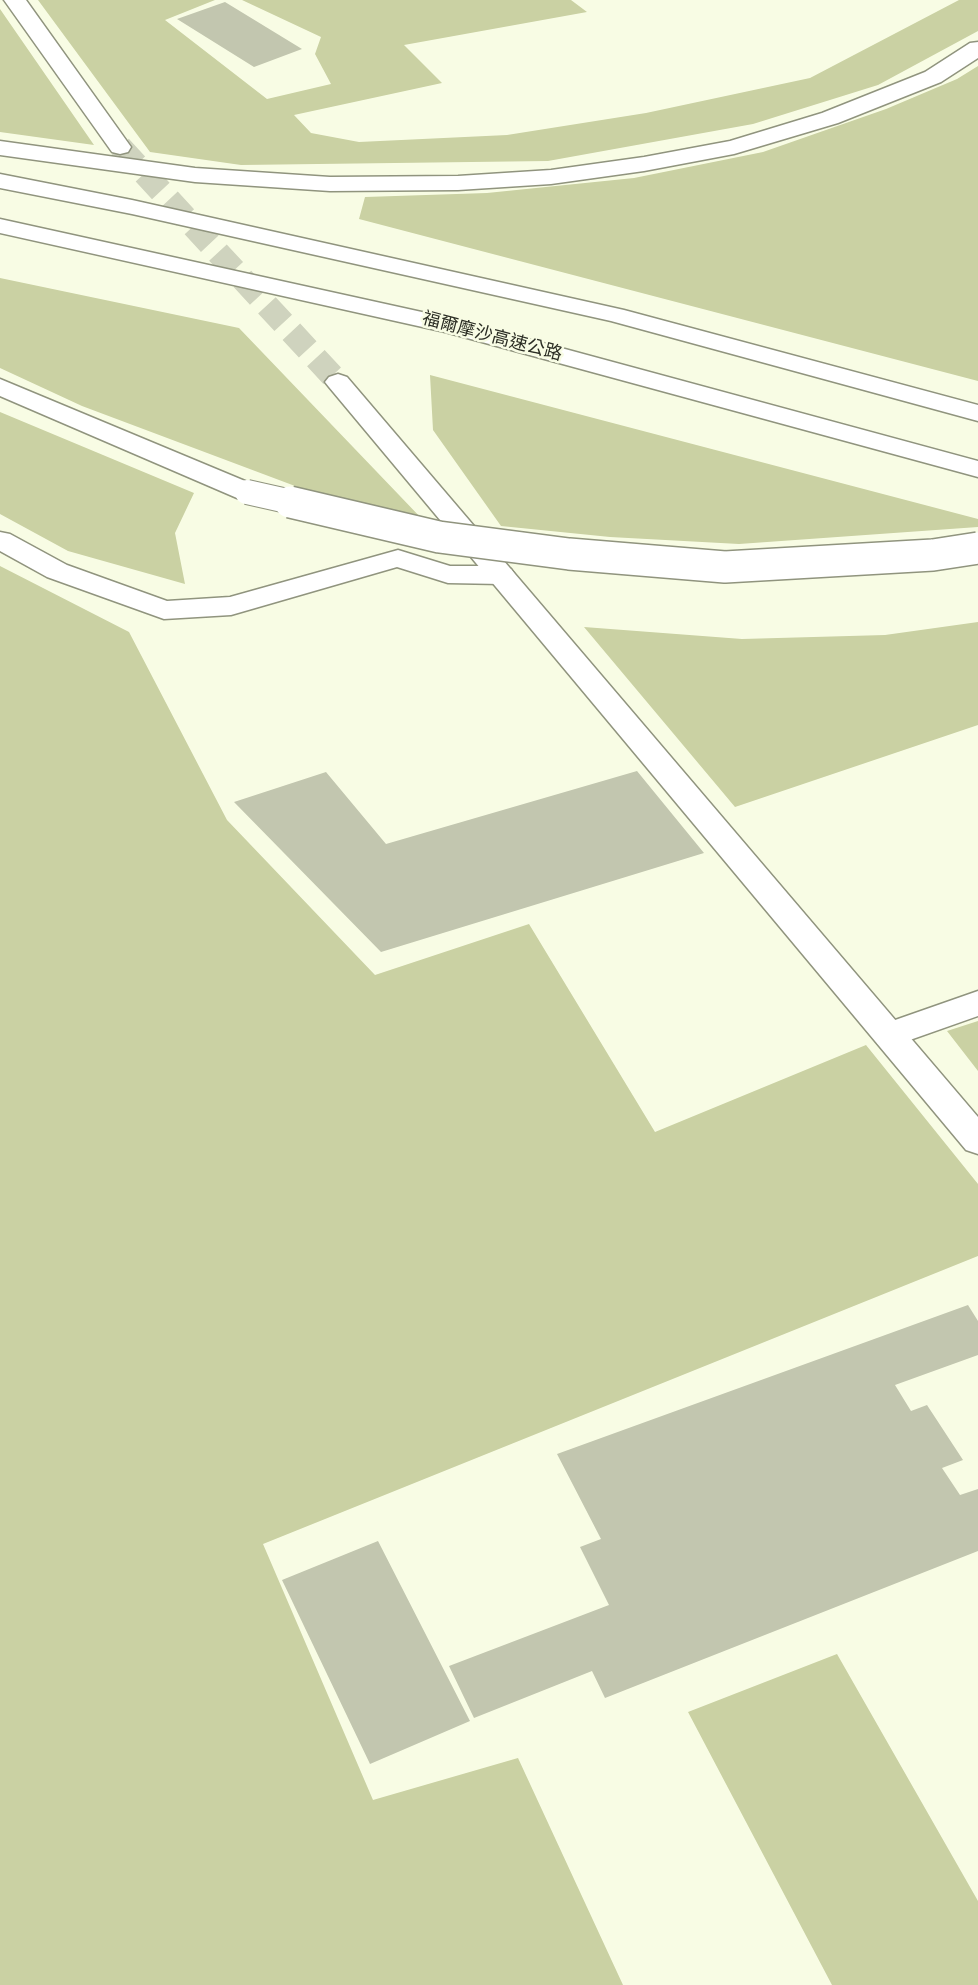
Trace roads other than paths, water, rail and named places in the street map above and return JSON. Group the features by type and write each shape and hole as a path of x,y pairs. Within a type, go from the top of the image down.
{"main road":[{"path":"15,0 120,147"},
{"path":"0,148 195,175 330,184 458,183 551,177 644,164 734,147 808,124 933,77 978,48"},
{"path":"0,181 132,207 615,315 978,413"},
{"name":"福爾摩沙高速公路","path":"0,226 448,325 978,469"},
{"path":"338,382 978,1141"},
{"path":"0,387 247,492 440,537 569,554 725,567 933,555 978,548"},
{"path":"0,540 57,571 164,610 231,606 398,558 447,573 501,575"},
{"path":"890,1035 978,1003"}],"tunnel":[{"path":"120,147 338,382"}]}
